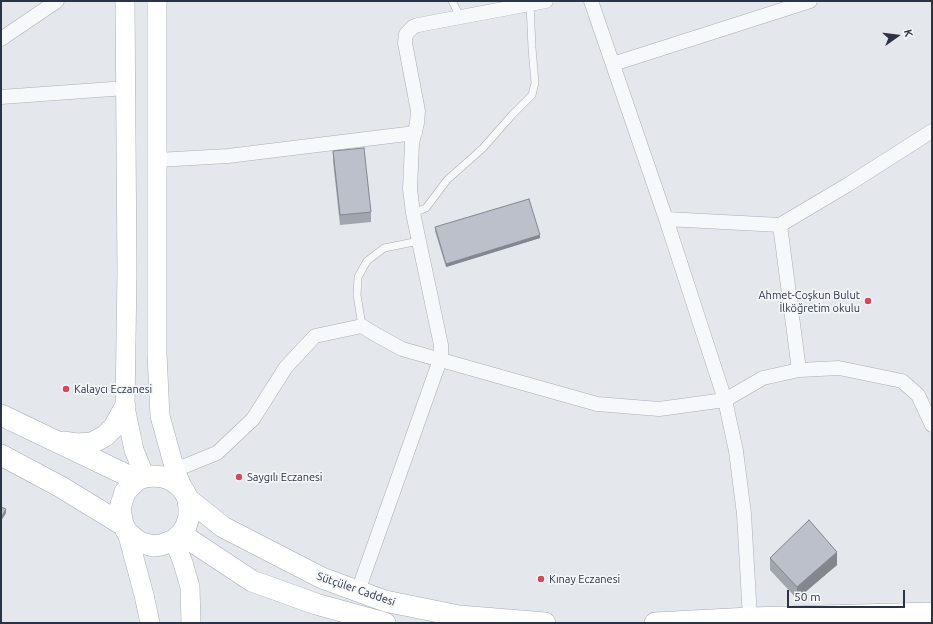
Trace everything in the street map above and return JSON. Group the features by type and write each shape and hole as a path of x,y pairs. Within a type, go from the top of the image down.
{"main road":[{"path":"125,1 127,273 125,407 141,479"},
{"path":"1,455 61,487 125,529 139,542 153,546 161,545 178,537 186,526 190,508 175,470 160,416 157,354 157,1"},
{"path":"56,442 78,444 92,443 105,436 114,427 125,407"},
{"path":"1,415 56,442 141,479 162,477 171,480 178,485 186,495"},
{"path":"141,479 125,492 120,508 144,595 150,623"},
{"name":"Sütçüler Caddesi","path":"186,495 223,527 322,578 385,601 459,616 545,623"},
{"path":"178,537 183,563 190,587 191,623"},
{"name":"Sütçüler Caddesi","path":"178,537 252,581 316,604 385,623"},
{"path":"655,623 750,618 932,613"}],"street":[{"path":"1,39 57,1"},
{"path":"358,591 440,360 441,345 413,213 410,189 412,143 416,133 418,111 406,43 406,34 413,27 460,16 546,1"},
{"path":"591,1 666,219 725,400 736,451 744,514 750,618"},
{"path":"613,64 810,1"},
{"path":"1,97 126,88"},
{"path":"666,219 780,225 849,184 932,131"},
{"path":"158,160 228,156 416,133"},
{"path":"780,225 799,370"},
{"path":"175,470 217,453 253,419 286,367 315,336 362,326 402,349 597,404 659,409 725,400 763,378 799,370 839,368 902,380 918,395 932,425"}],"lane":[{"path":"452,1 460,16"},
{"path":"413,213 426,208 447,180 483,148 532,95 535,83 532,48 531,3"},
{"path":"362,326 359,309 358,277 367,261 384,248 419,241"}],"building":[{"path":"364,148 371,212 340,215 333,151"},
{"path":"529,199 540,235 446,264 435,227"},
{"path":"1,507 6,509 1,518"},
{"path":"809,520 837,552 797,587 770,558"}],"place":[{"name":"Ahmet-Coşkun Bulut İlköğretim okulu","path":"868,301"},
{"name":"Kalaycı Eczanesi","path":"66,389"},
{"name":"Saygılı Eczanesi","path":"239,477"},
{"name":"Kınay Eczanesi","path":"541,579"}]}
